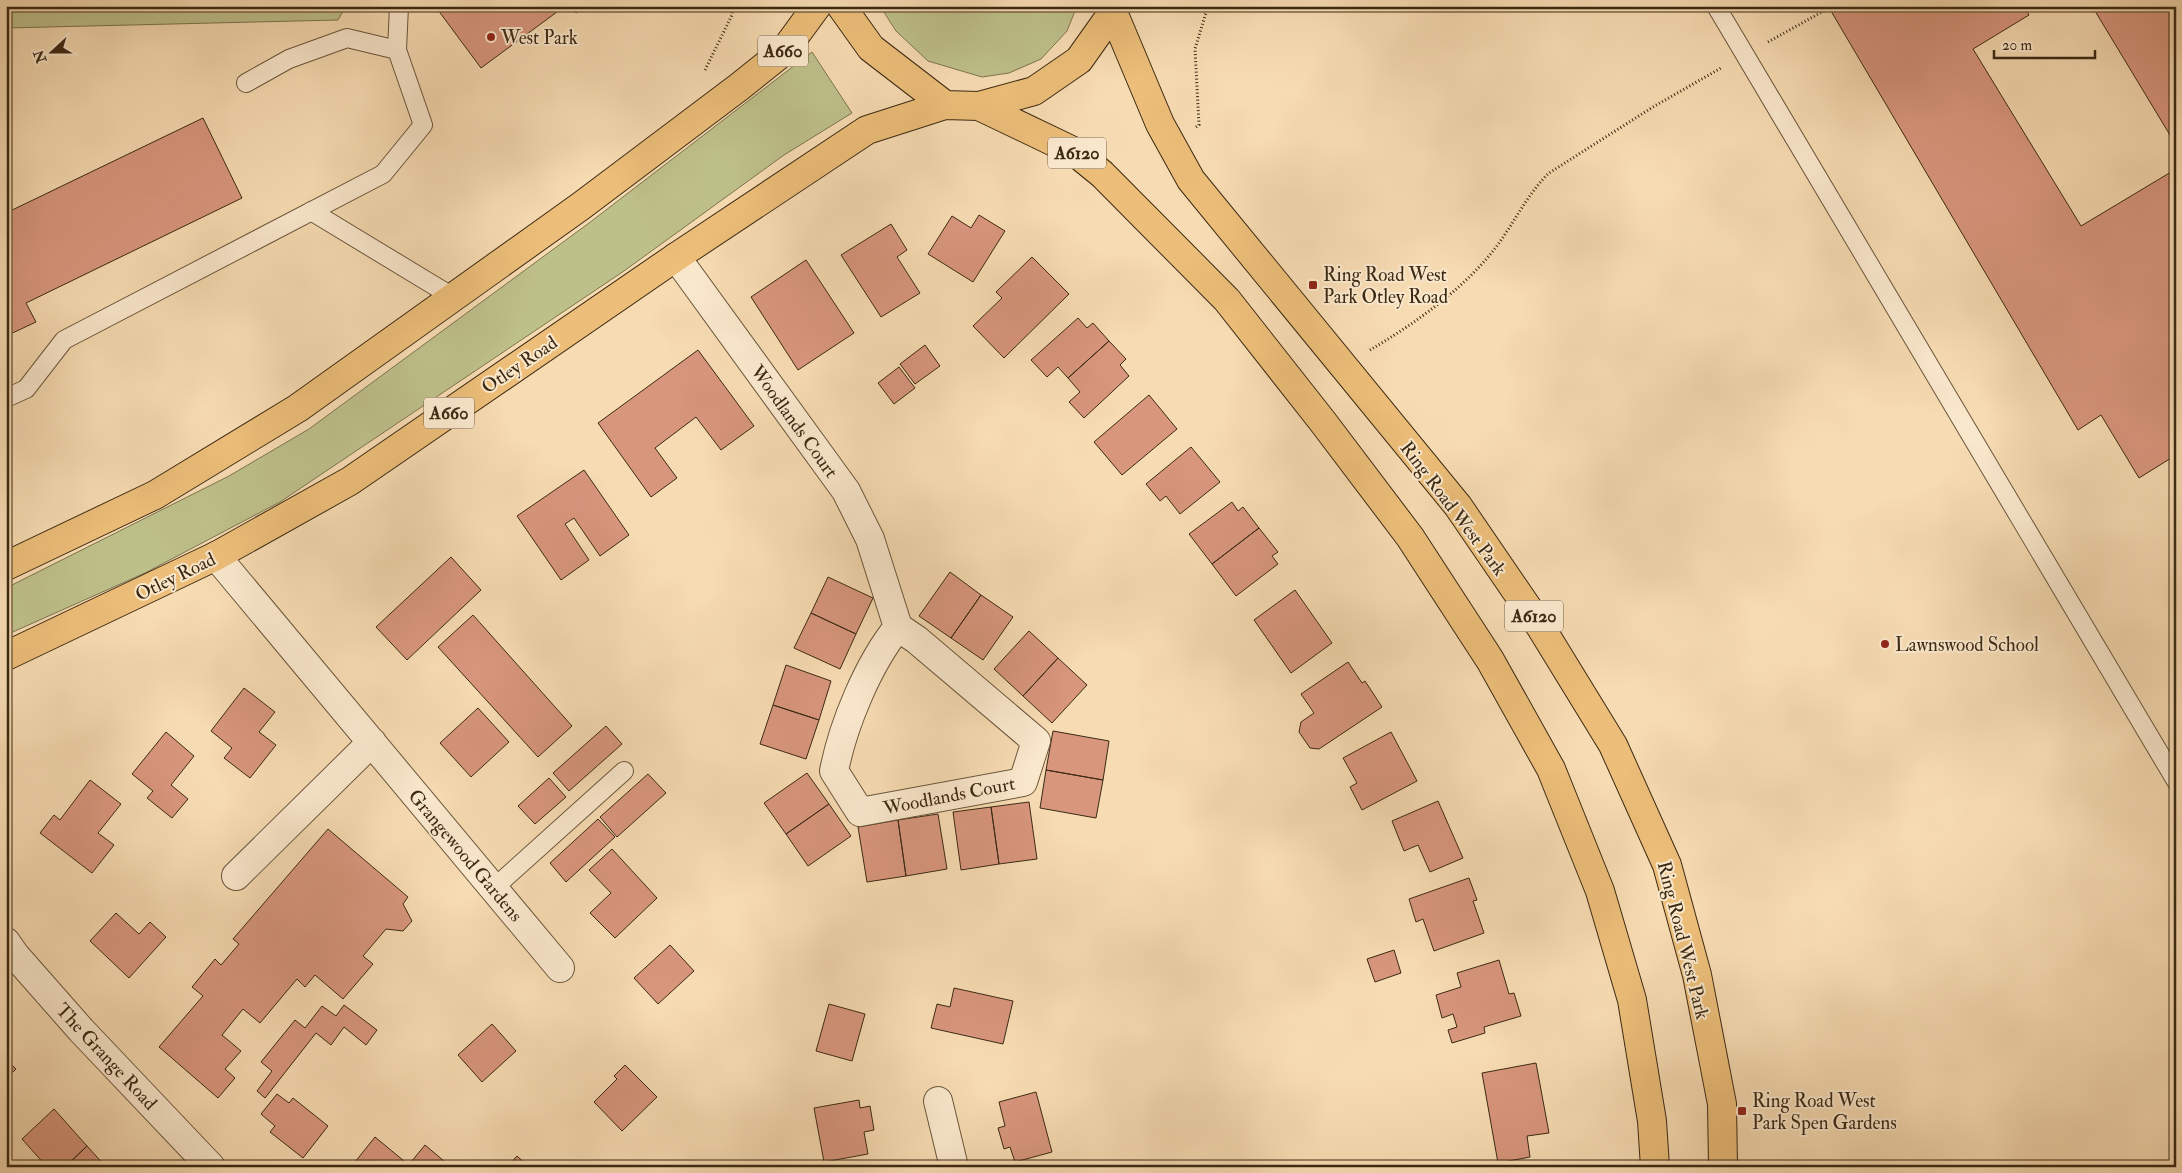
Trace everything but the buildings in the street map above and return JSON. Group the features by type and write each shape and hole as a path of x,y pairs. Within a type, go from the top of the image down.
{"highway":[{"name":"A660","path":"6,566 164,490 298,408 581,206 739,87 784,50 817,6"},
{"path":"841,6 871,48 945,105"},
{"name":"A6120","path":"945,105 979,106 1034,91 1080,60 1113,9"},
{"name":"Ring Road West Park","path":"1113,9 1160,124 1192,180 1458,506 1540,626 1613,744 1667,865 1697,975 1722,1104 1723,1167"},
{"name":"Otley Road","path":"6,656 216,556 350,481 676,257 867,130 945,105"},
{"name":"A6120","path":"979,106 1075,152 1102,174 1227,300 1410,537 1490,660 1550,768 1600,891 1632,1000 1652,1121 1655,1167"}],"street":[{"name":"Woodlands Court","path":"676,257 846,491 870,539 898,627 917,640 1036,741 1023,782 860,812 834,771 840,742 881,648 898,627"},
{"name":"Grangewood Gardens","path":"216,556 560,968"},
{"path":"236,876 372,742"},
{"name":"The Grange Road","path":"6,942 15,955 81,1030 211,1167"},
{"path":"938,1101 954,1167"}],"lane":[{"path":"6,398 26,389 64,340 383,174 423,125 397,50 399,6"},
{"path":"1716,6 2176,781"},
{"path":"246,83 289,59 347,38 397,50"},
{"path":"311,211 453,297"},
{"path":"494,888 624,771"}],"path":[{"path":"706,70 732,15 732,6"},
{"path":"1174,149 1199,125 1195,49 1208,6"},
{"path":"1342,366 1396,334 1451,293 1491,253 1516,219 1536,186 1549,173 1653,107 1829,8"},
{"path":"2156,1167 2176,1160"}],"green space":[{"path":"6,6 346,6 338,20 6,28"},
{"path":"880,6 1077,6 1067,31 1041,59 1009,73 982,77 928,61 896,31"},
{"path":"812,52 852,113 784,155 624,271 280,502 145,573 6,635 6,588 229,476 309,429 589,223"}],"place":[{"name":"West Park","path":"491,37"},
{"name":"Ring Road West Park Otley Road","path":"1313,285"},
{"name":"Lawnswood School","path":"1885,644"},
{"name":"Ring Road West Park Spen Gardens","path":"1742,1111"}]}
